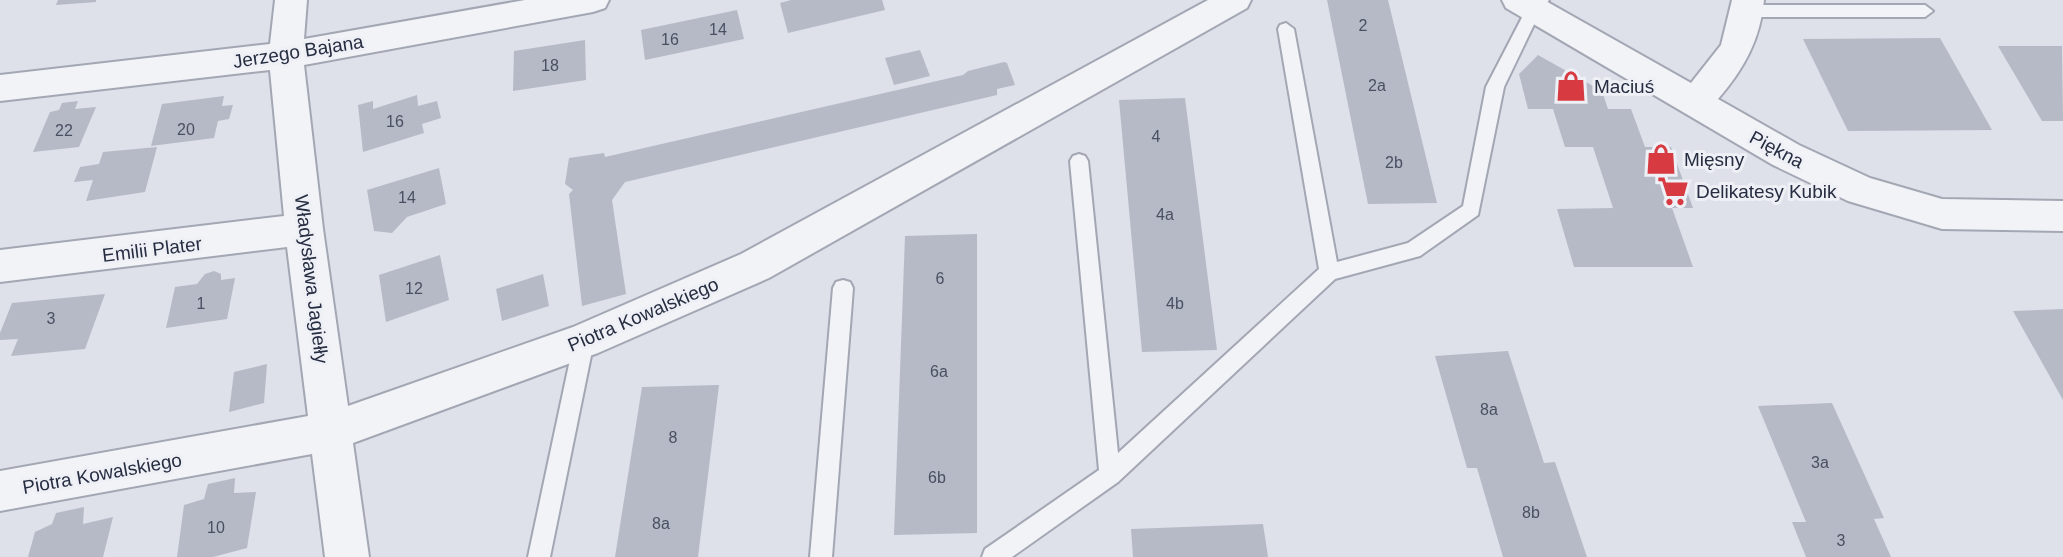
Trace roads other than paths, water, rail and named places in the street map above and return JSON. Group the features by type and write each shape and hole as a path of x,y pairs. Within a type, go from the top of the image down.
{"street":[{"name":"Władysława Jagiełły","path":"291,0 286,55 304,229 347,557"},
{"name":"Jerzego Bajana","path":"0,88 286,55 593,0"},
{"name":"Piotra Kowalskiego","path":"0,491 332,431 584,341 755,266 1235,0"},
{"name":"Piękna","path":"1531,3 1694,103 1786,155 1861,190 1942,214 2063,216"},
{"path":"1694,103 1729,62 1746,29 1748,5"},
{"name":"Emilii Plater","path":"0,266 304,229"}],"lane":[{"path":"993,557 1110,475 1329,272 1413,250 1471,210 1495,87 1531,3"},
{"path":"1748,5 1925,11"},
{"path":"1286,29 1329,272"},
{"path":"1079,161 1110,475"},
{"path":"821,557 843,288"},
{"path":"539,557 584,341"}],"place":[{"name":"Maciuś","path":"1571,86"},
{"name":"Mięsny","path":"1661,159"},
{"name":"Delikatesy Kubik","path":"1673,191"}]}
